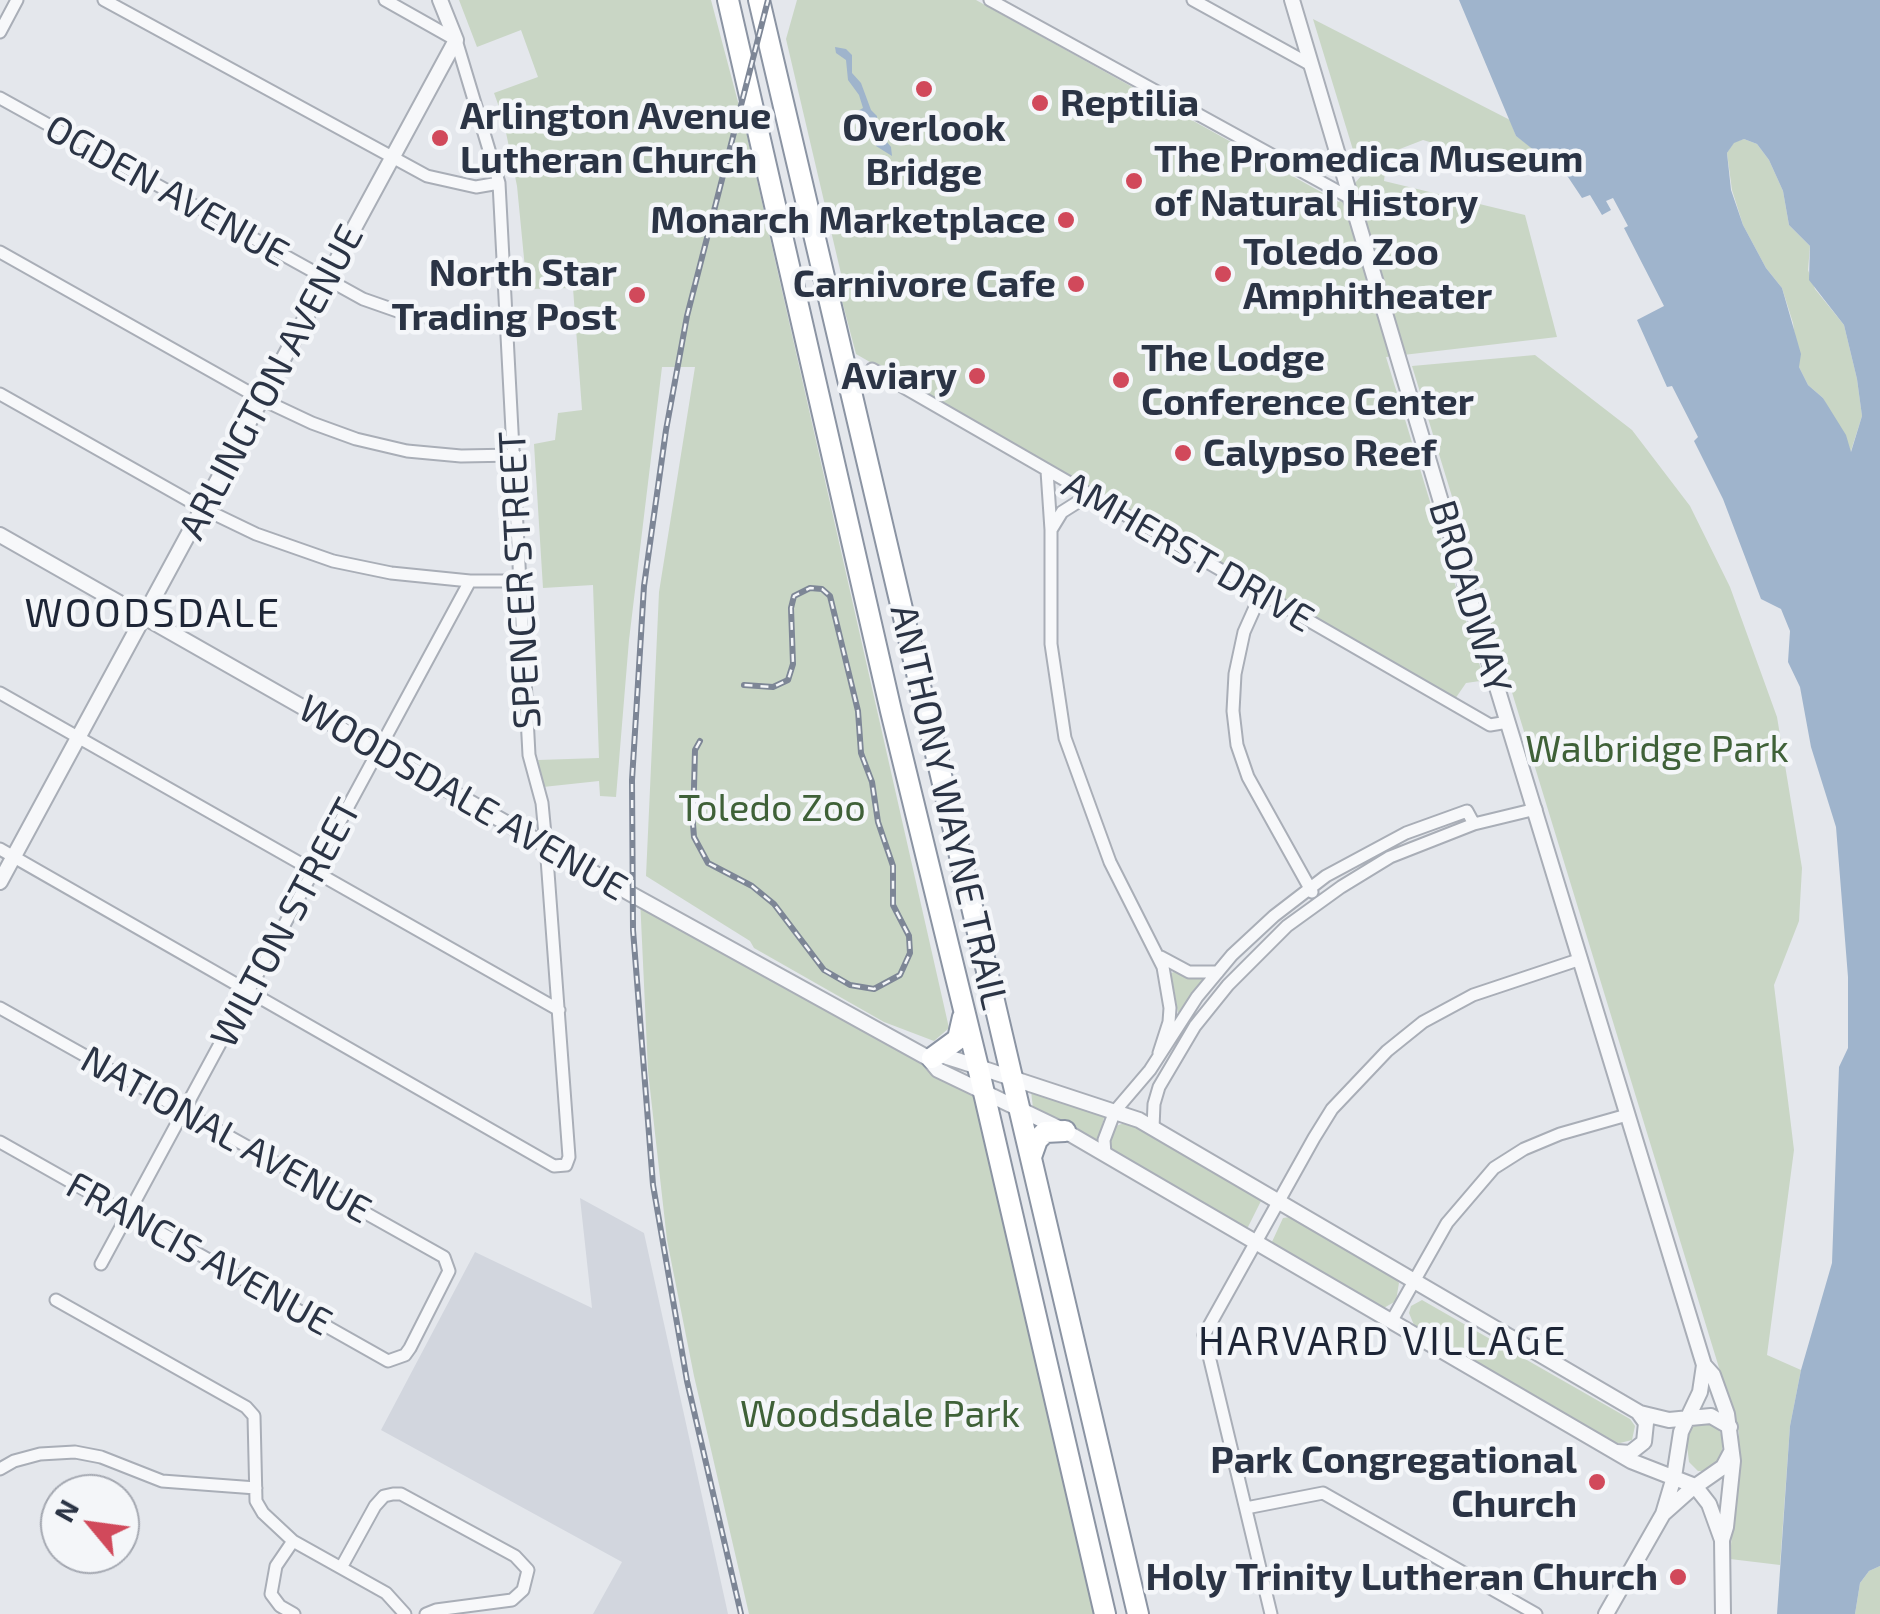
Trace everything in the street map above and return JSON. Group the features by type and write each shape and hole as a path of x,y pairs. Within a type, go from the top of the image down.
{"highway":[{"name":"ANTHONY WAYNE TRAIL","path":"728,0 1105,1614"},
{"name":"ANTHONY WAYNE TRAIL","path":"759,0 1006,1076 1020,1110 1138,1614"},
{"path":"942,922 962,962 976,1026 1006,1076"},
{"path":"930,1058 958,1039 964,1010"},
{"path":"1030,1156 1046,1132 1065,1131"}],"street":[{"path":"0,32 18,0"},
{"path":"104,0 391,160 451,184 499,183"},
{"name":"SPENCER STREET","path":"248,991 554,1166 566,1166 569,1157 546,844 542,803 529,755 499,183 484,125 440,0"},
{"path":"990,0 1352,199"},
{"path":"1193,0 1311,65"},
{"name":"BROADWAY","path":"1292,0 1626,1114 1704,1365 1712,1375 1730,1428"},
{"path":"391,1 456,40"},
{"name":"ARLINGTON AVENUE","path":"0,882 7,852 79,736 456,40"},
{"name":"OGDEN AVENUE","path":"0,98 363,300 454,322 507,322"},
{"path":"0,252 312,423 390,447 461,456 515,455"},
{"name":"AMHERST DRIVE","path":"872,368 1490,725 1508,722"},
{"path":"0,394 202,508 256,534 333,562 390,573 470,581 520,581"},
{"path":"1048,471 1050,644 1066,738 1110,862 1158,954 1167,982 1169,1022 1158,1056"},
{"path":"1051,530 1062,512 1088,495"},
{"name":"WOODSDALE AVENUE","path":"0,535 930,1058 938,1070 1065,1131 1616,1452 1647,1469 1674,1477"},
{"name":"WILTON STREET","path":"101,1264 470,581"},
{"path":"1261,594 1244,632 1236,674 1233,711 1237,745 1248,776 1318,902"},
{"path":"0,693 559,1010"},
{"path":"1154,1128 1154,1104 1169,1068 1195,1026 1230,982 1318,902 1390,858 1474,824 1536,809"},
{"path":"1104,1154 1104,1140 1115,1111 1137,1088 1218,972 1252,936 1309,888 1357,858 1434,821 1467,811 1474,824"},
{"path":"7,852 248,991"},
{"path":"1158,954 1189,972 1218,972 1230,982"},
{"path":"1270,1614 1204,1335 1332,1109 1387,1051 1411,1031 1473,995 1582,960"},
{"name":"NATIONAL AVENUE","path":"0,1008 444,1258 450,1265 447,1278 410,1348 398,1359"},
{"name":"WOODSDALE AVENUE","path":"930,1058 944,1056 1115,1111 1154,1128 1637,1411 1654,1418 1687,1420"},
{"path":"1158,1056 1169,1068"},
{"path":"1391,1322 1447,1223 1494,1168 1524,1149 1560,1134 1626,1114"},
{"name":"FRANCIS AVENUE","path":"0,1142 388,1361 398,1359"},
{"path":"56,1300 246,1408 254,1416 256,1501 263,1512 294,1541 386,1593 405,1614"},
{"path":"1606,1614 1663,1514 1674,1477 1678,1444 1700,1392 1704,1365"},
{"path":"1616,1452 1630,1453 1644,1442 1646,1423 1637,1411"},
{"path":"1687,1420 1711,1416 1730,1428 1733,1444 1722,1540 1723,1614"},
{"path":"1663,1514 1723,1467 1733,1444"},
{"path":"0,1470 14,1461 40,1454 75,1452 101,1457 162,1481 256,1488"},
{"path":"1674,1477 1695,1486 1709,1504 1722,1540"},
{"path":"1246,1508 1323,1493 1536,1614"},
{"path":"342,1566 374,1506 384,1496 401,1494 515,1556 528,1570 523,1590 512,1600 426,1614"},
{"path":"294,1541 276,1566 271,1594 280,1606 294,1614"}],"shaded area":[{"path":"580,1198 644,1233 728,1614 593,1614 622,1562 381,1430 475,1252 592,1308"}],"green space":[{"name":"Toledo Zoo","path":"459,0 711,0 747,136 949,1028 934,1041 884,1022 754,948 750,941 646,876 659,592 695,367 662,367 629,640 616,797 600,796 599,781 543,787 538,760 599,758 593,585 543,588 534,444 555,440 558,413 582,410 573,288 527,289 517,186 494,93 538,77 521,30 477,47"},
{"path":"797,0 976,0 1339,202 1361,176 1313,19 1510,120 1516,136 1546,157 1524,171 1423,140 1387,154 1384,181 1525,215 1557,337 1386,357 1483,676 1480,681 1466,683 1455,699 856,354 841,297 846,295 786,39"},
{"path":"1744,139 1757,144 1769,160 1783,191 1789,225 1810,246 1808,270 1815,289 1844,325 1862,416 1850,454 1823,398 1808,385 1799,367 1793,323 1782,288 1766,268 1743,225 1732,190 1727,153 1734,142"},
{"name":"Walbridge Park","path":"1535,355 1632,430 1690,506 1730,587 1777,717 1802,868 1799,921 1774,985 1794,1150 1767,1355 1801,1370 1790,1426 1780,1565 1730,1559 1739,1433 1412,366"},
{"name":"Woodsdale Park","path":"640,898 982,1093 1106,1614 749,1614 667,1240 648,1071"},
{"path":"1171,973 1202,979 1178,1013"},
{"path":"1031,1091 1105,1114 1098,1141 1033,1108"},
{"path":"1127,1122 1257,1195 1261,1201 1248,1227 1241,1228 1113,1154 1108,1144 1113,1127"},
{"path":"1290,1217 1393,1275 1399,1283 1396,1301 1382,1309 1271,1244 1283,1218"},
{"path":"1422,1300 1630,1419 1635,1426 1632,1440 1616,1444 1414,1325 1409,1313 1411,1306"},
{"path":"1708,1423 1719,1430 1723,1439 1721,1460 1712,1471 1698,1471 1689,1462 1686,1437 1695,1424"},
{"path":"1880,1566 1880,1614 1855,1614 1860,1583 1869,1571"}],"water":[{"path":"1459,0 1880,0 1880,1566 1869,1571 1860,1583 1855,1614 1777,1614 1790,1426 1801,1370 1832,1263 1839,1067 1848,1048 1848,977 1836,827 1811,747 1800,687 1788,662 1790,631 1781,609 1761,599 1723,499 1694,441 1698,437 1672,386 1667,387 1637,320 1664,306 1624,228 1628,226 1613,198 1606,201 1611,210 1602,215 1590,195 1582,198 1568,177 1516,136","holes":["1744,139 1757,144 1783,191 1789,225 1810,246 1809,280 1844,325 1862,416 1851,452 1846,435 1799,367 1801,354 1782,288 1766,268 1743,225 1731,190 1727,153 1734,143"]},
{"path":"835,47 852,55 852,73 877,116 878,131 891,147 892,156 876,146 871,120 855,119 856,112 863,108 848,80 846,60 836,53"}],"railway":[{"path":"741,1614 687,1381 653,1185 633,930 632,780 644,586 666,430 687,316 768,0"},
{"path":"700,741 695,750 693,824 694,837 708,863 752,886 774,904 824,970 850,985 874,989 900,975 910,953 909,936 893,905 893,866 861,753 858,711 830,596 822,589 810,588 794,596 793,664 788,680 773,687 744,685"}],"place":[{"name":"Overlook Bridge","path":"924,89"},
{"name":"Reptilia","path":"1040,103"},
{"name":"Arlington Avenue Lutheran Church","path":"440,138"},
{"name":"The Promedica Museum of Natural History","path":"1134,181"},
{"name":"Monarch Marketplace","path":"1066,220"},
{"name":"Toledo Zoo Amphitheater","path":"1223,274"},
{"name":"Carnivore Cafe","path":"1076,284"},
{"name":"North Star Trading Post","path":"637,295"},
{"name":"Aviary","path":"977,376"},
{"name":"The Lodge Conference Center","path":"1121,380"},
{"name":"Calypso Reef","path":"1183,453"},
{"name":"Park Congregational Church","path":"1597,1482"},
{"name":"Holy Trinity Lutheran Church","path":"1678,1577"}],"district":[{"name":"WOODSDALE","path":"153,614"},
{"name":"HARVARD VILLAGE","path":"1383,1342"}]}
